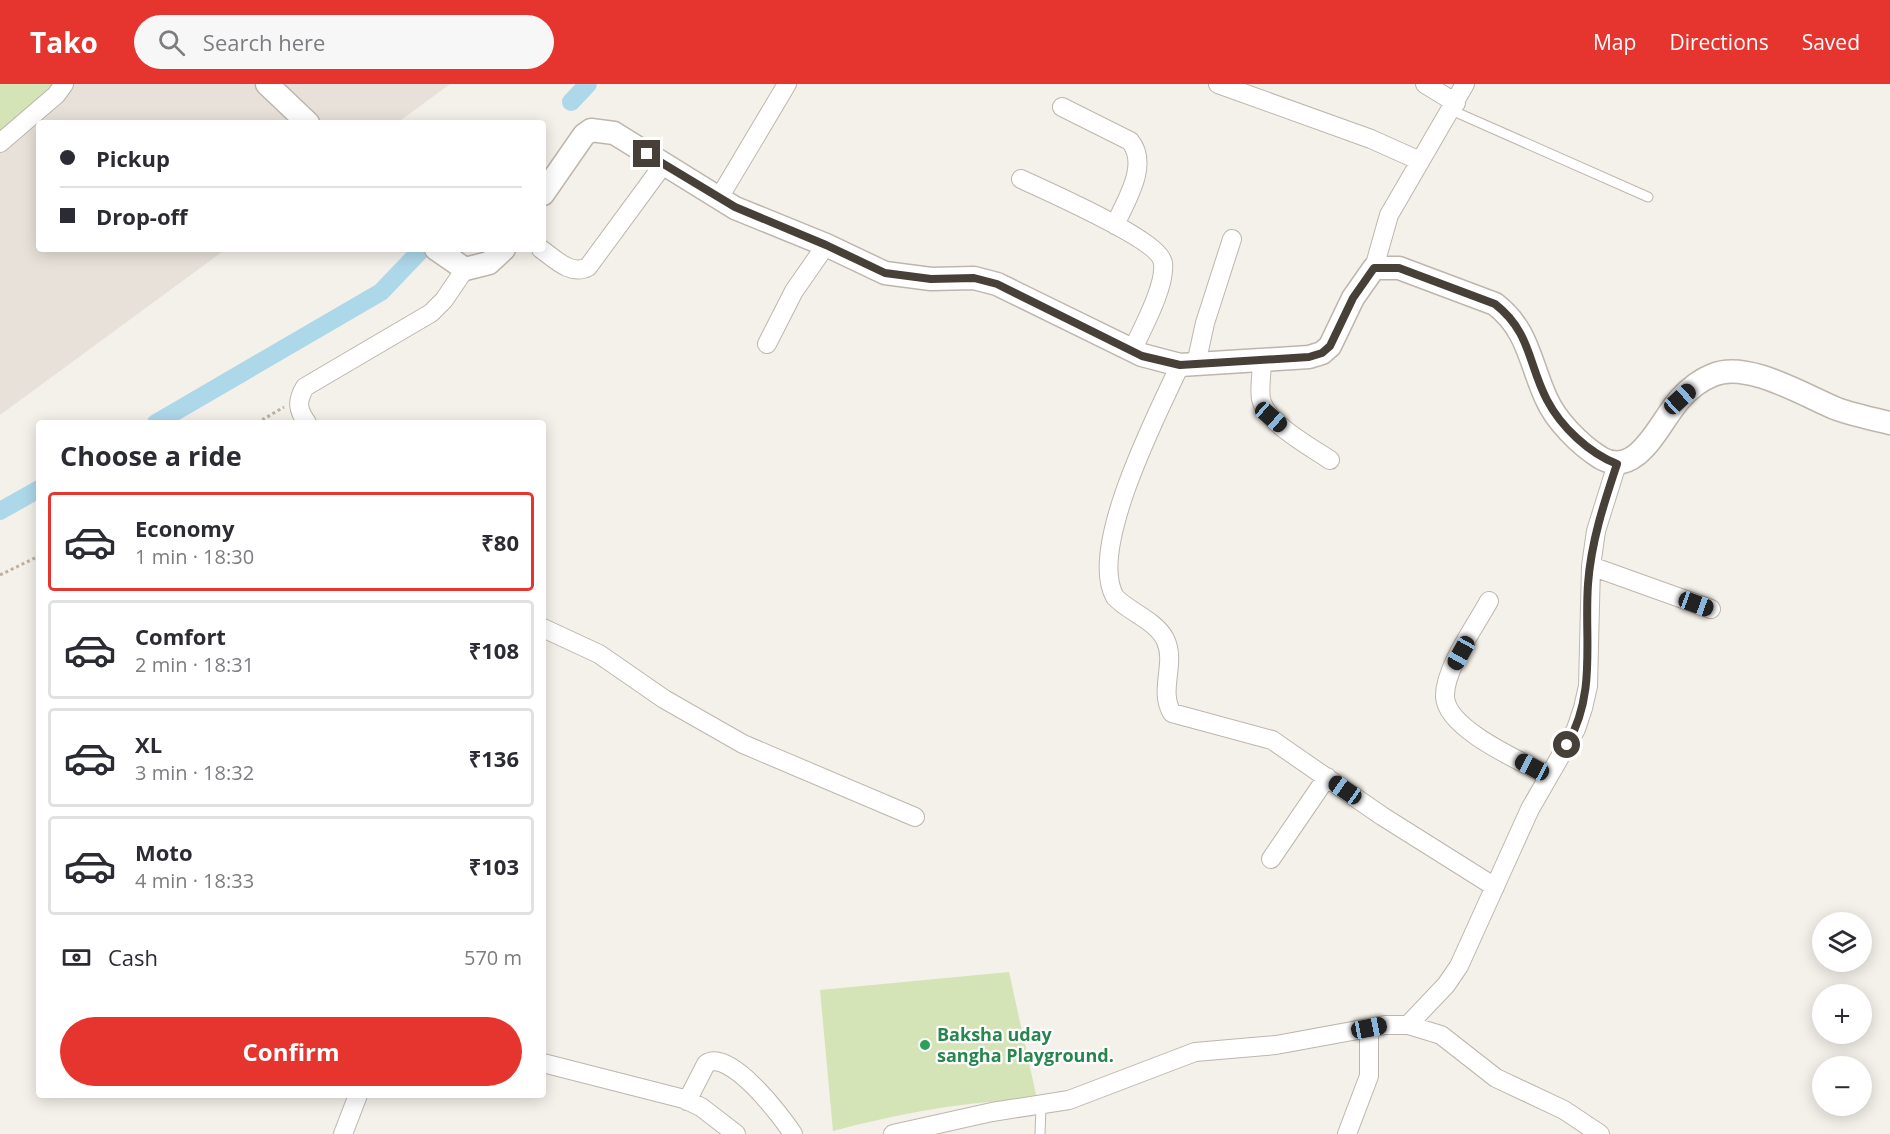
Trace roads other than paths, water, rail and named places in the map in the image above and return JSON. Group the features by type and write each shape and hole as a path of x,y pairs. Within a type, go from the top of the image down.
{"street":[{"path":"0,143 56,95 64,84"},
{"path":"267,84 305,120"},
{"path":"719,198 787,84"},
{"path":"1218,84 1371,140 1420,162"},
{"path":"1425,84 1454,107"},
{"path":"546,190 584,135 591,130 614,133 735,207 826,245 885,273 931,279 974,278 997,284 1132,351 1188,365 1309,357 1322,353 1330,346 1353,298 1374,268 1389,215 1466,84"},
{"path":"1062,107 1130,141 1134,146 1137,159 1135,178 1114,225"},
{"path":"546,252 573,270 581,271 588,267 663,165"},
{"path":"1021,179 1141,239 1159,253 1163,261 1161,279 1132,351"},
{"path":"1232,239 1205,323 1188,365 1151,428 1116,518 1108,565 1111,590 1122,604 1158,628 1166,640 1168,650 1165,696 1172,713 1272,740 1382,816 1495,887"},
{"path":"767,344 794,291 826,245"},
{"path":"305,420 299,409 298,398 305,387 431,313 444,300 451,260 489,263 501,252"},
{"path":"1374,268 1399,268 1495,304 1507,313 1530,349 1546,399 1565,427 1601,458 1617,464 1629,461 1640,452 1680,399 1695,385 1714,374 1726,371 1740,372 1782,384 1840,410 1890,423"},
{"path":"1262,361 1261,395 1267,412 1285,429 1330,460"},
{"path":"1408,1025 1446,985 1459,966 1530,809 1576,729 1588,686 1591,566 1596,531 1617,464"},
{"path":"1591,566 1711,609"},
{"path":"1489,601 1451,670 1445,698 1457,719 1480,739 1549,776"},
{"path":"546,629 598,654 664,699 743,744 915,817"},
{"path":"1271,859 1327,777"},
{"path":"893,1134 992,1112 1041,1107 1069,1101 1195,1052 1276,1045 1369,1028 1408,1025 1441,1035 1496,1078 1564,1110 1600,1134"},
{"path":"1347,1134 1369,1076 1369,1028"},
{"path":"687,1101 706,1065 710,1062 722,1063 756,1086 793,1134"},
{"path":"546,1065 687,1101 736,1134"},
{"path":"343,1134 357,1098"}],"lane":[{"path":"1454,107 1648,197"},
{"path":"1040,1134 1041,1107"}],"waterway":[{"path":"571,102 588,84"},
{"path":"161,420 381,292 419,252"},
{"path":"0,511 36,491"}],"place":[{"name":"Baksha uday sangha Playground.","path":"925,1045"}]}
